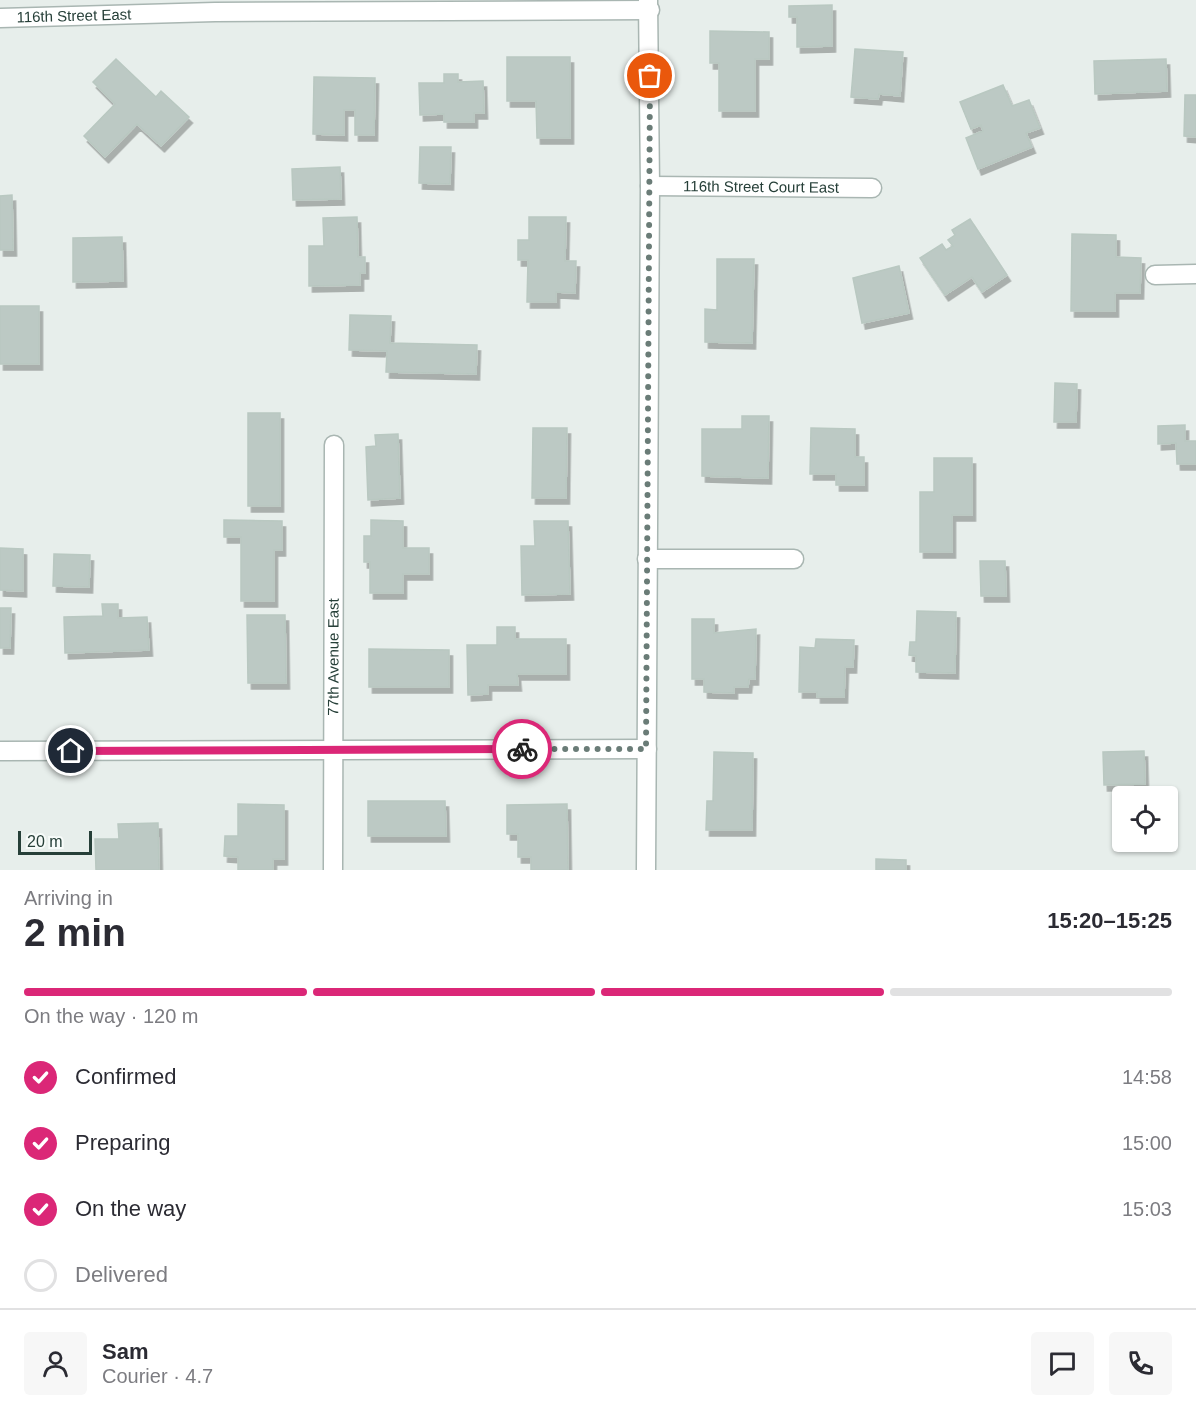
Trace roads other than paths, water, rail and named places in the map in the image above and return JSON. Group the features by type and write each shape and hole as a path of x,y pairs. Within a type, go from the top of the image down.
{"street":[{"name":"116th Street East","path":"0,18 87,8 215,12 649,5"},
{"path":"646,870 649,5"},
{"name":"116th Street Court East","path":"650,186 872,188"},
{"path":"1155,275 1196,274"},
{"name":"77th Avenue East","path":"333,870 334,445"},
{"path":"647,560 794,559"},
{"path":"0,751 646,749"}]}
